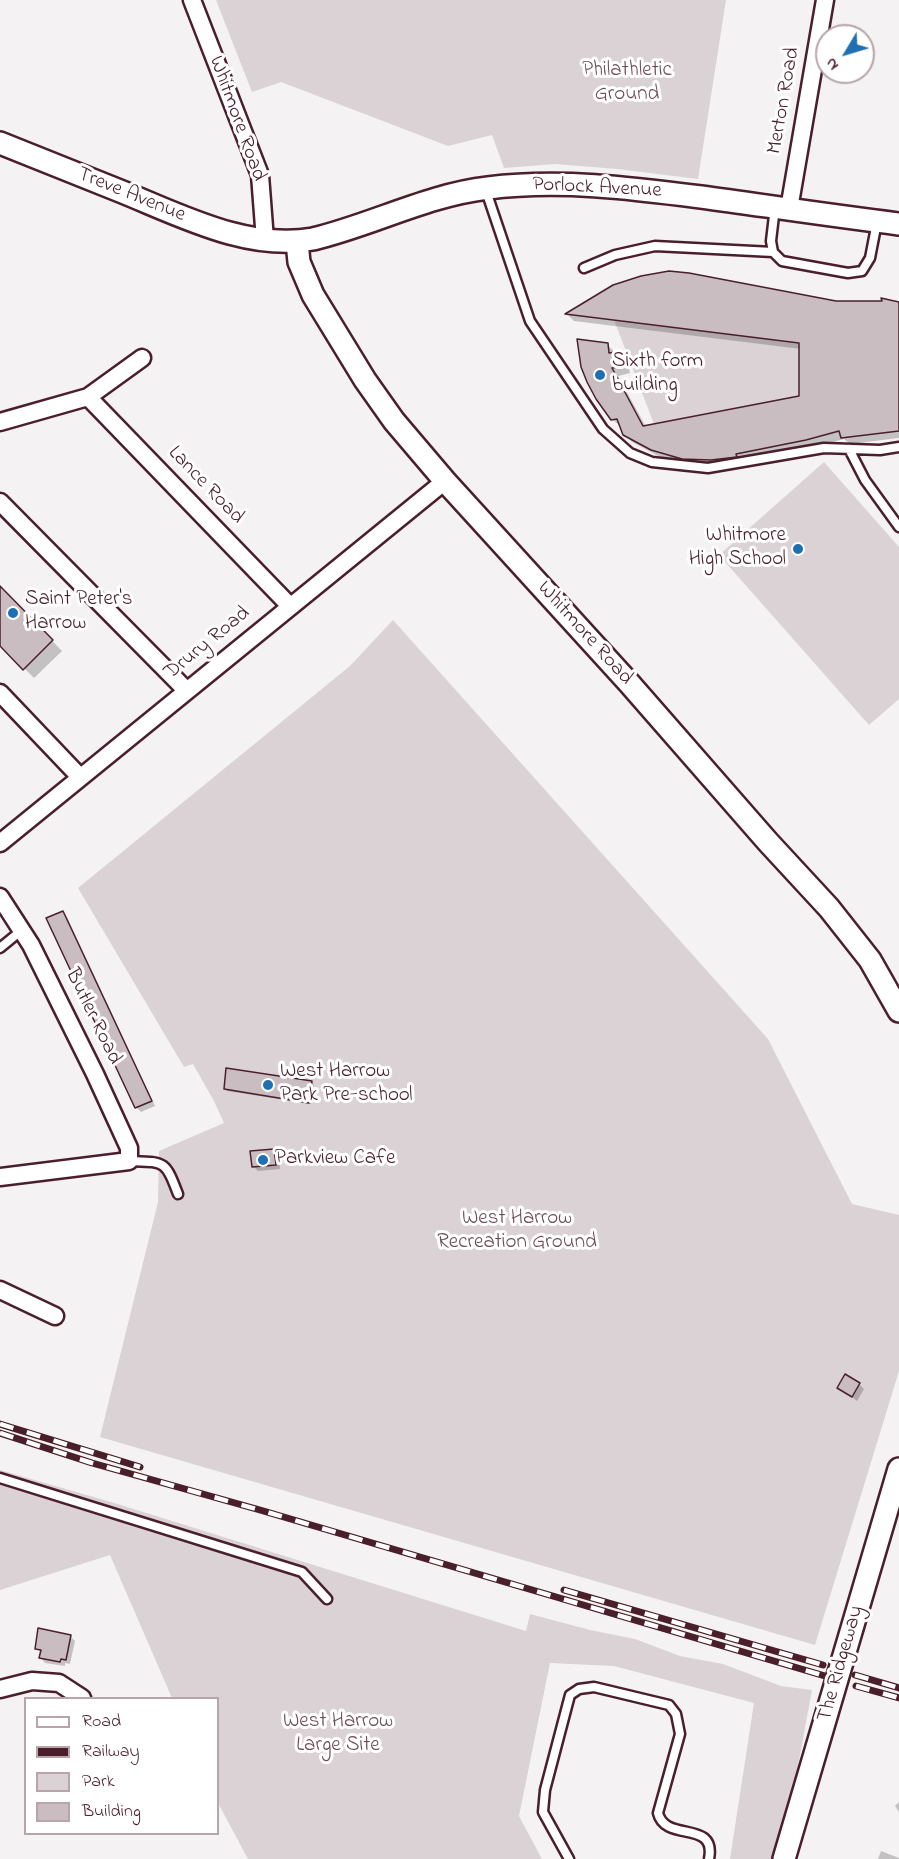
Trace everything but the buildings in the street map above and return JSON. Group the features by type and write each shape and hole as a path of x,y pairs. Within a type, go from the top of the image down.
{"street":[{"name":"Whitmore Road","path":"192,0 260,175 265,240"},
{"name":"Merton Road","path":"782,208 825,0"},
{"name":"Treve Avenue","path":"0,143 195,222 230,233 265,240"},
{"name":"Porlock Avenue","path":"265,240 297,242 322,237 426,201 485,188 542,183 603,186 899,224"},
{"name":"Whitmore Road","path":"297,242 299,262 313,295 334,333 394,421 445,481 829,908 870,960 899,1011"},
{"path":"0,422 88,397 142,358"},
{"name":"Lance Road","path":"88,397 290,606"},
{"name":"Drury Road","path":"0,843 445,481"},
{"path":"0,502 186,690"},
{"path":"0,693 80,777"},
{"name":"Butler Road","path":"0,897 22,930 95,1074 129,1148 129,1161"},
{"path":"0,1177 129,1161"},
{"path":"0,1290 55,1316"},
{"name":"The Ridgeway","path":"784,1859 899,1469"},
{"path":"0,1689 32,1681 59,1683 80,1697"}],"lane":[{"path":"485,188 530,321 603,429 630,453 652,462 708,468 824,448 880,450 899,447"},
{"path":"782,208 771,241 773,252 782,261 848,273 862,271 870,258 877,222"},
{"path":"584,268 615,255 655,246 773,252"},
{"path":"849,449 865,480 899,527"},
{"path":"0,948 22,930"},
{"path":"129,1161 162,1164 169,1170 178,1194"},
{"path":"0,1478 302,1572 327,1599"},
{"path":"569,1859 543,1812 545,1790 570,1695 579,1689 594,1687 669,1705 676,1714 680,1734 658,1813 659,1820 666,1826 708,1840 711,1850 709,1859"}],"green space":[{"name":"Philathletic Ground","path":"216,0 726,0 698,179 555,164 504,168 492,135 448,146 281,82 252,92"},
{"path":"614,320 799,343 799,396 654,424"},
{"path":"824,462 899,547 899,699 869,725 719,555"},
{"name":"West Harrow Recreation Ground","path":"393,620 768,1039 852,1204 899,1215 899,1371 815,1645 100,1437 158,1202 159,1151 224,1123 193,1064 184,1067 78,888 350,666"},
{"name":"West Harrow Large Site","path":"0,1470 111,1502 526,1631 530,1614 635,1639 680,1656 723,1664 781,1686 812,1690 797,1771 772,1859 730,1859 754,1703 614,1666 550,1663 519,1816 542,1859 248,1859 219,1805 219,1697 172,1697 110,1555 0,1590"}],"railway":[{"path":"0,1424 140,1467"},
{"path":"0,1433 92,1463 825,1676"},
{"path":"564,1590 823,1665"},
{"path":"855,1675 899,1688"},
{"path":"856,1686 899,1698"}],"place":[{"name":"Sixth form building","path":"600,375"},
{"name":"Whitmore High School","path":"798,549"},
{"name":"Saint Peter's Harrow","path":"13,613"},
{"name":"West Harrow Park Pre-school","path":"268,1085"},
{"name":"Parkview Cafe","path":"263,1160"}]}
